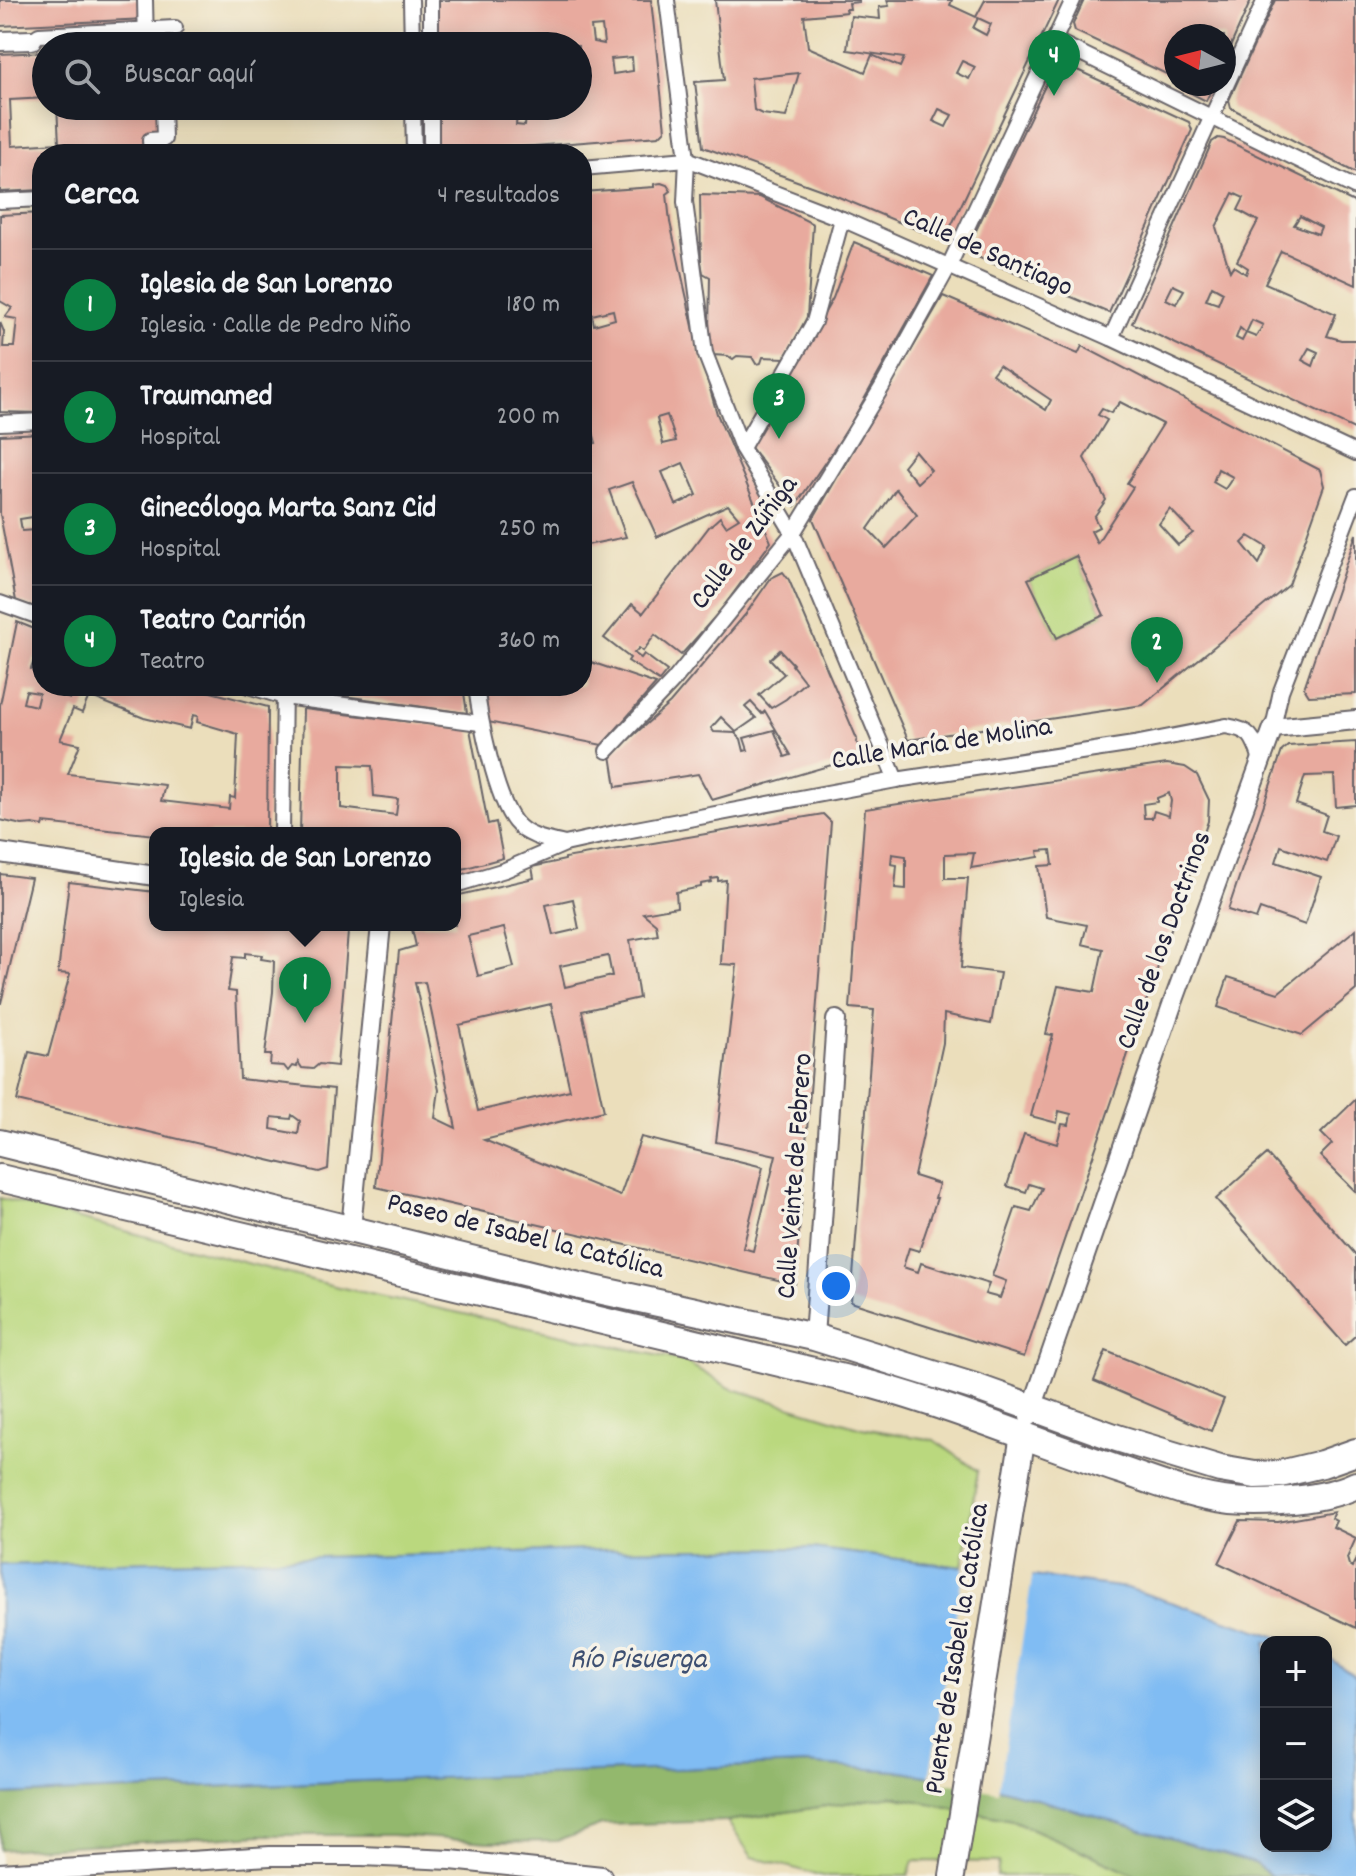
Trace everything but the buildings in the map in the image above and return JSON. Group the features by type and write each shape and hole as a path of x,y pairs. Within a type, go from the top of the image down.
{"main road":[{"name":"Paseo de Isabel la Católica","path":"0,1143 580,1286 814,1337 950,1378 1198,1464 1242,1473 1280,1474 1356,1452"},
{"path":"0,1178 858,1381 935,1402 1192,1494 1232,1501 1274,1501 1329,1494 1356,1485"}],"street":[{"path":"145,0 146,30"},
{"path":"411,0 412,32"},
{"path":"431,0 431,32"},
{"path":"667,0 687,159 685,202 705,353 742,448 793,533 896,780"},
{"name":"Calle de Zúñiga","path":"607,751 674,680 793,533 882,387 949,266 1073,0"},
{"path":"1111,338 1265,0"},
{"path":"103,32 175,28"},
{"path":"0,41 32,40"},
{"path":"1054,40 1356,188"},
{"path":"150,144 150,140 164,139 163,120"},
{"path":"413,120 414,144"},
{"path":"431,120 431,144"},
{"name":"Calle de Santiago","path":"592,167 687,159 842,219 949,266 1356,453"},
{"path":"0,201 32,199"},
{"path":"742,448 814,322 842,219"},
{"path":"0,423 32,421"},
{"name":"Calle de los Doctrinos","path":"1023,1435 1171,1008 1273,728 1281,691 1356,496"},
{"path":"0,603 32,614"},
{"path":"282,827 284,696"},
{"path":"309,696 480,723"},
{"path":"477,696 480,723 505,803 515,822 539,839 565,844"},
{"path":"1273,728 1356,720"},
{"name":"Calle María de Molina","path":"461,883 505,870 565,844 615,833 896,780 1134,744 1226,726 1240,728 1250,734 1261,760"},
{"path":"0,853 149,875"},
{"path":"351,1228 380,931"},
{"name":"Calle Veinte de Febrero","path":"814,1337 836,1020"},
{"name":"Puente de Isabel la Católica","path":"953,1874 1023,1435"},
{"path":"0,1873 130,1871 270,1856 362,1856 451,1860 534,1872 602,1876"}],"green space":[{"path":"1076,556 1104,615 1057,638 1028,579"},
{"path":"0,1198 338,1287 684,1361 730,1388 862,1428 934,1440 978,1471 962,1567 812,1548 595,1550 0,1565"},
{"path":"805,1764 897,1771 1003,1789 1254,1863 1272,1876 1139,1876 1012,1820 893,1796 727,1821 602,1825 558,1841 489,1842 392,1835 262,1835 0,1850 0,1795"},
{"path":"893,1796 1012,1820 1139,1876 997,1876 999,1862 913,1861 908,1876 823,1876 752,1857 727,1821"}],"water":[{"name":"Río Pisuerga","path":"812,1548 1127,1588 1275,1636 1260,1636 1260,1852 1332,1852 1332,1660 1356,1677 1356,1876 1272,1876 1254,1863 1003,1789 897,1771 805,1764 0,1795 0,1565 595,1550"}],"pier":[{"path":"964,1563 1033,1572 998,1792 929,1780"}],"place":[{"name":"Teatro Carrión","path":"1054,96"},
{"name":"Ginecóloga Marta Sanz Cid","path":"779,439"},
{"name":"Traumamed","path":"1157,683"},
{"name":"Iglesia de San Lorenzo","path":"305,1023"}]}
